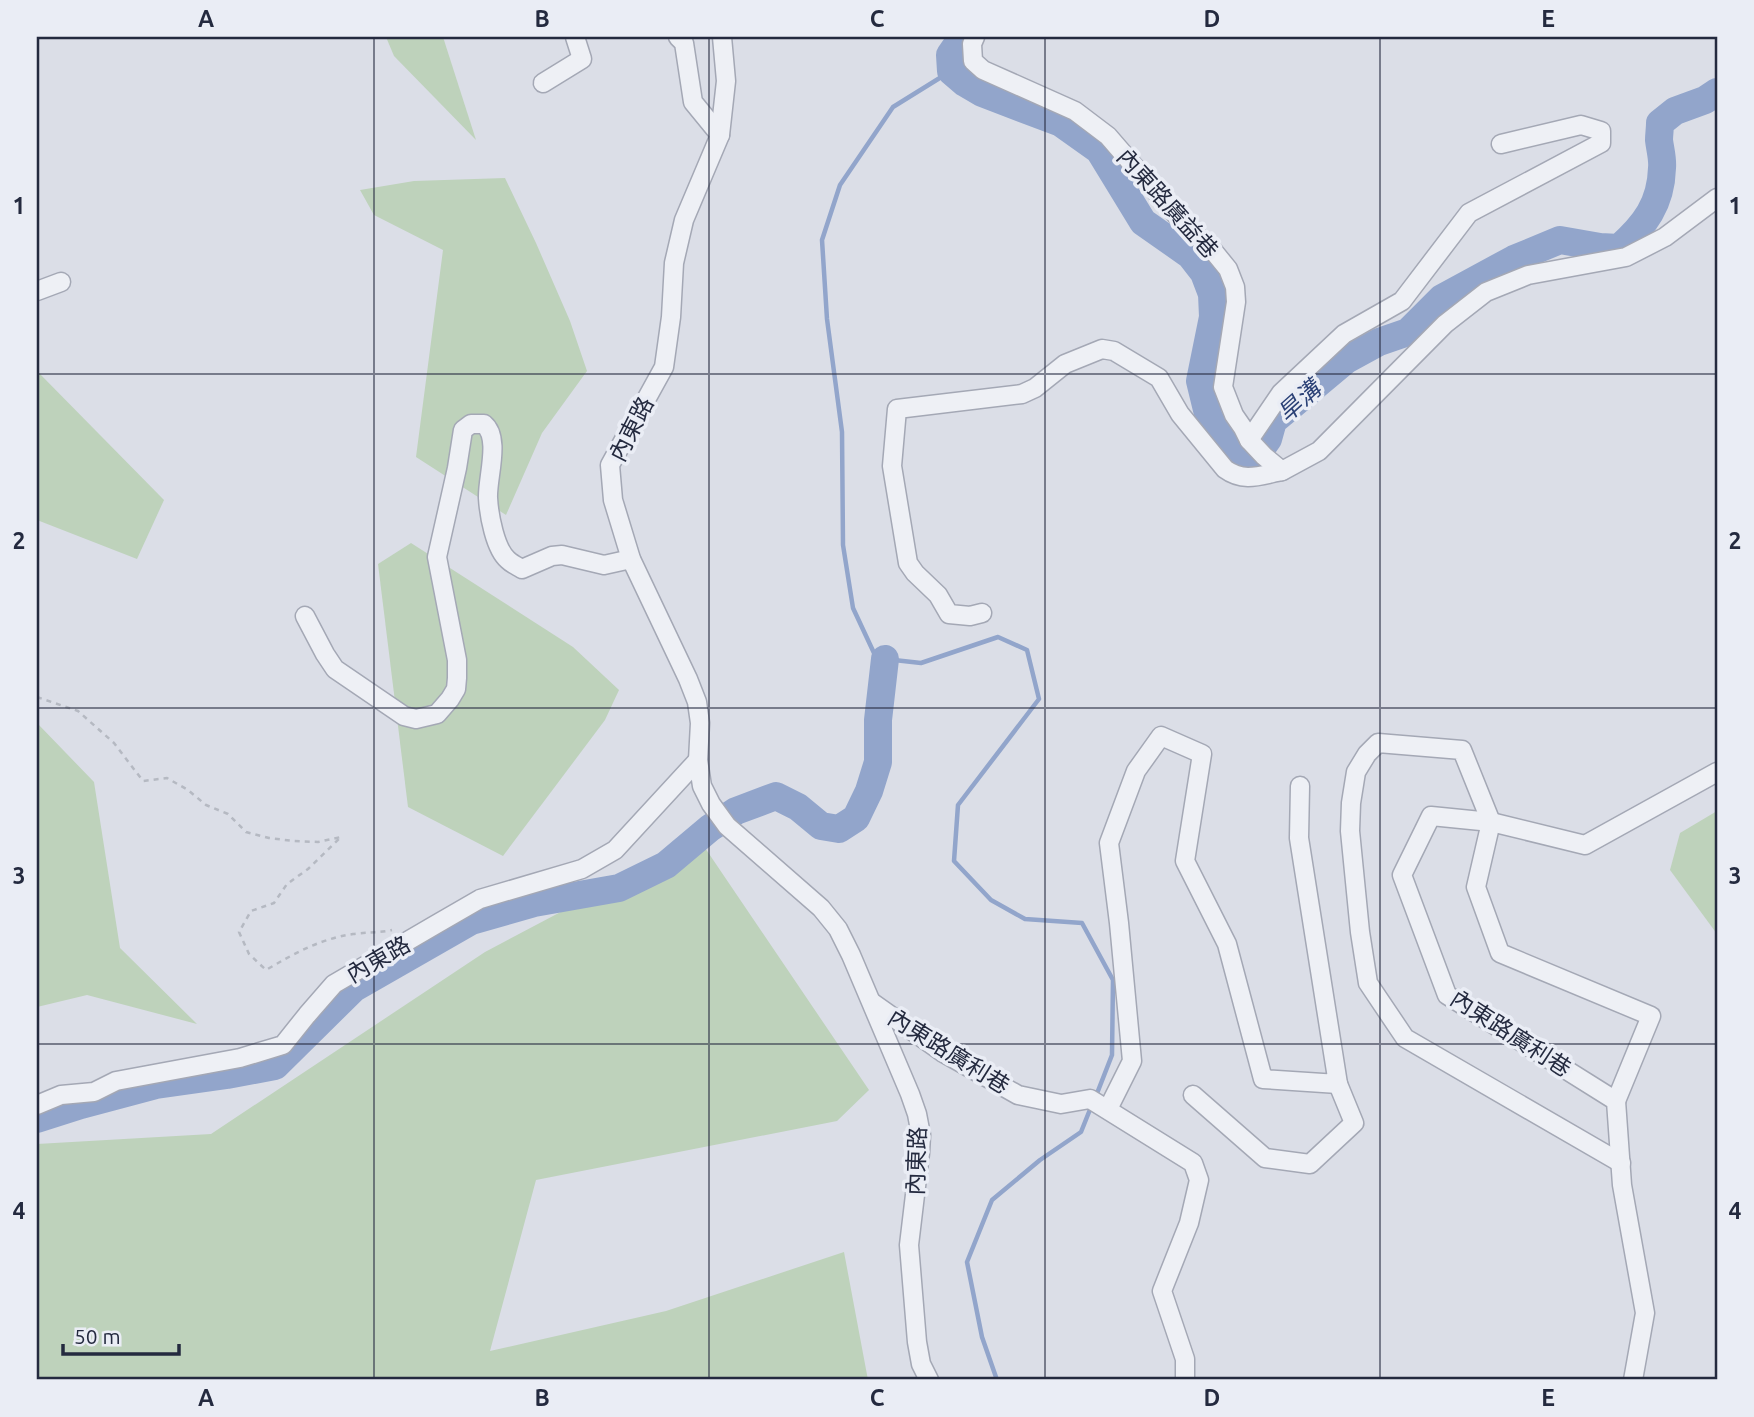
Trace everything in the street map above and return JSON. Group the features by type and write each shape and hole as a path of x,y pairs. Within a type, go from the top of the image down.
{"street":[{"path":"543,83 582,59 575,37"},
{"path":"678,37 684,43 693,102 720,135"},
{"name":"內東路","path":"722,37 726,81 720,135 684,220 674,263 671,317 664,367 610,464 613,500 631,559 697,702 700,723 698,760 702,786 727,825 821,908 838,929 852,955 911,1094 917,1114 920,1153 909,1245 917,1342 921,1364 929,1380"},
{"name":"內東路廣益巷","path":"975,37 972,44 973,61 983,70 1075,111 1108,136 1184,224 1228,269 1237,302 1223,387 1234,415 1249,440 1282,471"},
{"path":"1249,440 1281,393 1344,334 1402,301 1469,213 1601,143 1601,131 1581,125 1501,144"},
{"path":"982,612 970,616 949,614 938,595 908,563 892,466 897,409 1023,394 1065,364 1102,349 1114,351 1159,378 1180,414 1225,469 1233,475 1244,478 1282,471 1319,451 1445,324 1486,292 1528,275 1626,257 1665,237 1717,198"},
{"path":"37,291 61,282"},
{"path":"305,616 335,669 404,716 416,719 429,717 444,707 456,689 457,660 437,557 463,430 471,424 484,424 489,428 493,440 488,498 495,540 505,559 522,569 552,556 562,555 604,565 631,559"},
{"path":"1108,1110 1132,1061 1109,843 1136,771 1161,736 1202,754 1185,861 1227,944 1263,1079 1338,1084"},
{"path":"1621,1163 1405,1038 1368,983 1350,831 1351,803 1356,772 1367,754 1378,743 1462,750 1491,822 1476,887 1500,953 1651,1016 1616,1101 1621,1163 1622,1185 1645,1313 1633,1380"},
{"name":"內東路","path":"37,1105 61,1095 94,1092 116,1081 240,1058 283,1045 334,984 480,899 582,869 615,850 698,760"},
{"name":"內東路廣利巷","path":"1616,1101 1447,995 1402,875 1431,816 1491,822 1585,845 1717,772"},
{"path":"1192,1095 1265,1158 1310,1164 1354,1123 1338,1084 1299,838 1300,786"},
{"name":"內東路廣利巷","path":"872,1002 942,1052 1018,1095 1061,1104 1090,1099 1194,1163 1199,1180 1189,1223 1162,1291 1185,1359 1185,1380"}],"path":[{"path":"37,696 78,711 114,743 143,781 167,778 206,805 228,814 246,832 294,841 318,842 341,836 287,884 274,903 251,911 239,932 249,954 266,970 308,946 331,939 402,928 417,936"}],"green space":[{"path":"386,37 443,37 476,140 394,56"},
{"path":"505,178 570,321 587,371 542,433 506,515 416,457 443,250 374,215 360,190 414,181"},
{"path":"37,371 164,500 137,559 37,520"},
{"path":"411,543 573,647 619,690 605,720 503,856 408,807 378,564"},
{"path":"37,723 94,782 120,948 197,1024 87,995 37,1007"},
{"path":"1717,811 1717,934 1670,870 1680,833"},
{"path":"699,839 869,1090 837,1121 536,1180 490,1351 666,1311 844,1252 868,1380 37,1380 37,1144 211,1134 485,952"}],"waterway":[{"name":"旱溝","path":"960,37 950,55 951,71 982,93 1061,123 1099,150 1143,222 1190,255 1204,273 1212,294 1213,317 1200,381 1209,418 1239,457 1254,459 1268,439 1273,421 1346,360 1379,342 1408,332 1442,298 1514,259 1560,240 1619,248 1644,222 1659,192 1662,165 1660,123 1675,111 1705,100 1717,92"},
{"path":"951,71 893,107 840,185 822,240 827,319 842,432 843,545 853,608 874,653 885,659 921,663 998,637 1027,650 1039,699 958,805 954,861 991,900 1025,919 1082,923 1113,980 1112,1055 1096,1096"},
{"path":"37,1119 156,1085 275,1066 354,988 471,921 534,903 619,888 666,865 710,828 736,811 776,796 798,807 821,826 839,829 856,818 869,791 878,762 878,720 885,659"},
{"path":"997,1380 982,1337 967,1262 992,1200 1040,1160 1081,1132 1091,1107"}]}
